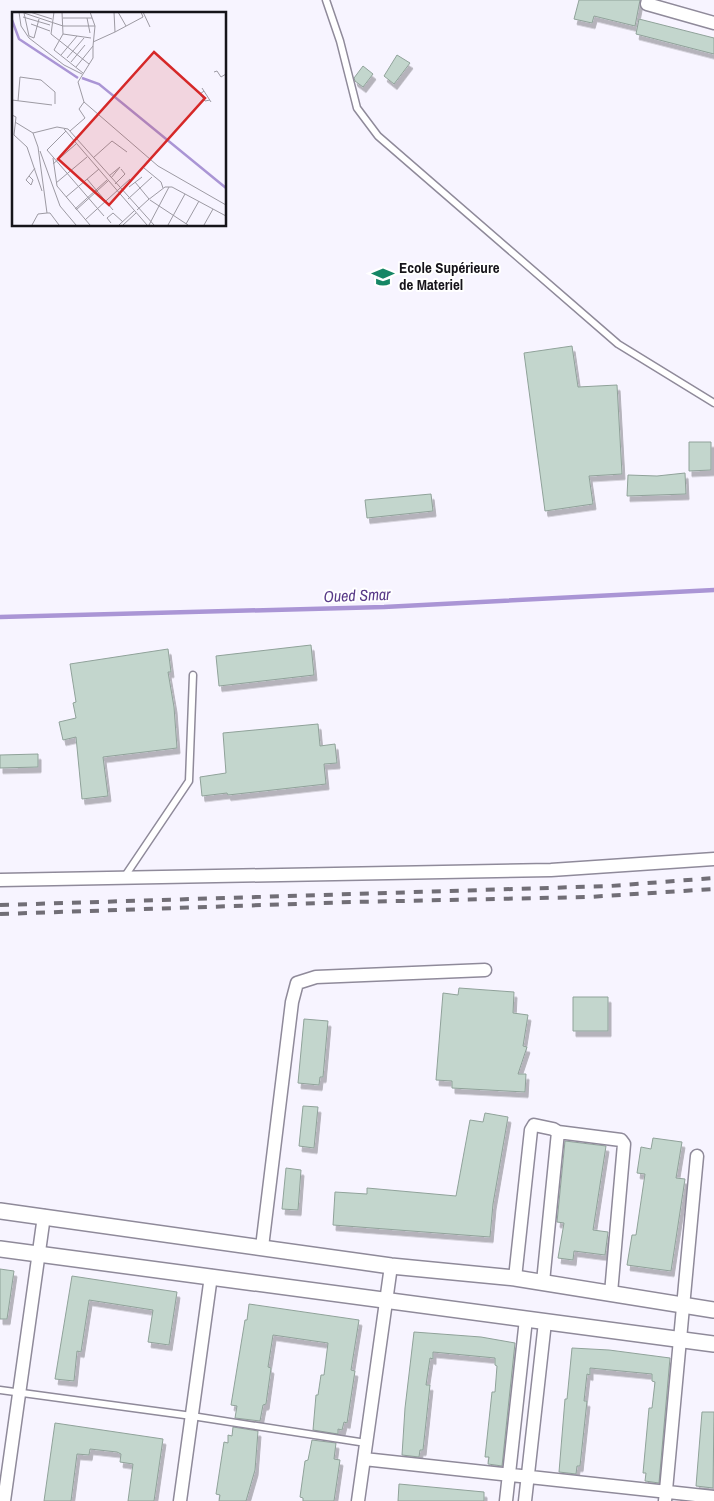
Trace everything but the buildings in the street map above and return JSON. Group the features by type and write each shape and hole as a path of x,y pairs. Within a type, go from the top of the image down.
{"street":[{"path":"648,0 648,4 714,23"},
{"path":"0,880 124,876 550,870 714,860"},
{"path":"262,1247 292,1002 297,983 316,977 485,970"},
{"path":"515,1278 531,1130 534,1125 558,1132 621,1140 624,1144 611,1293"},
{"path":"543,1282 558,1132"},
{"path":"666,1497 696,1156"},
{"path":"0,1210 391,1266 515,1278 714,1310"},
{"path":"4,1501 44,1216"},
{"path":"0,1249 714,1344"},
{"path":"358,1501 391,1266"},
{"path":"180,1501 211,1276"},
{"path":"506,1501 526,1319"},
{"path":"525,1501 545,1322"},
{"path":"364,1459 528,1477 666,1497 714,1497"}],"lane":[{"path":"326,0 340,41 357,108 378,136 618,344 714,404"},
{"path":"124,876 189,781 193,675"},
{"path":"0,1390 192,1416 366,1443"}],"waterway":[{"name":"Oued Smar","path":"0,617 384,607 714,590"}],"railway":[{"path":"0,905 610,886 714,878"},
{"path":"0,914 352,902 588,897 714,889"}],"place":[{"name":"Ecole Supérieure de Materiel","path":"383,277"}]}
